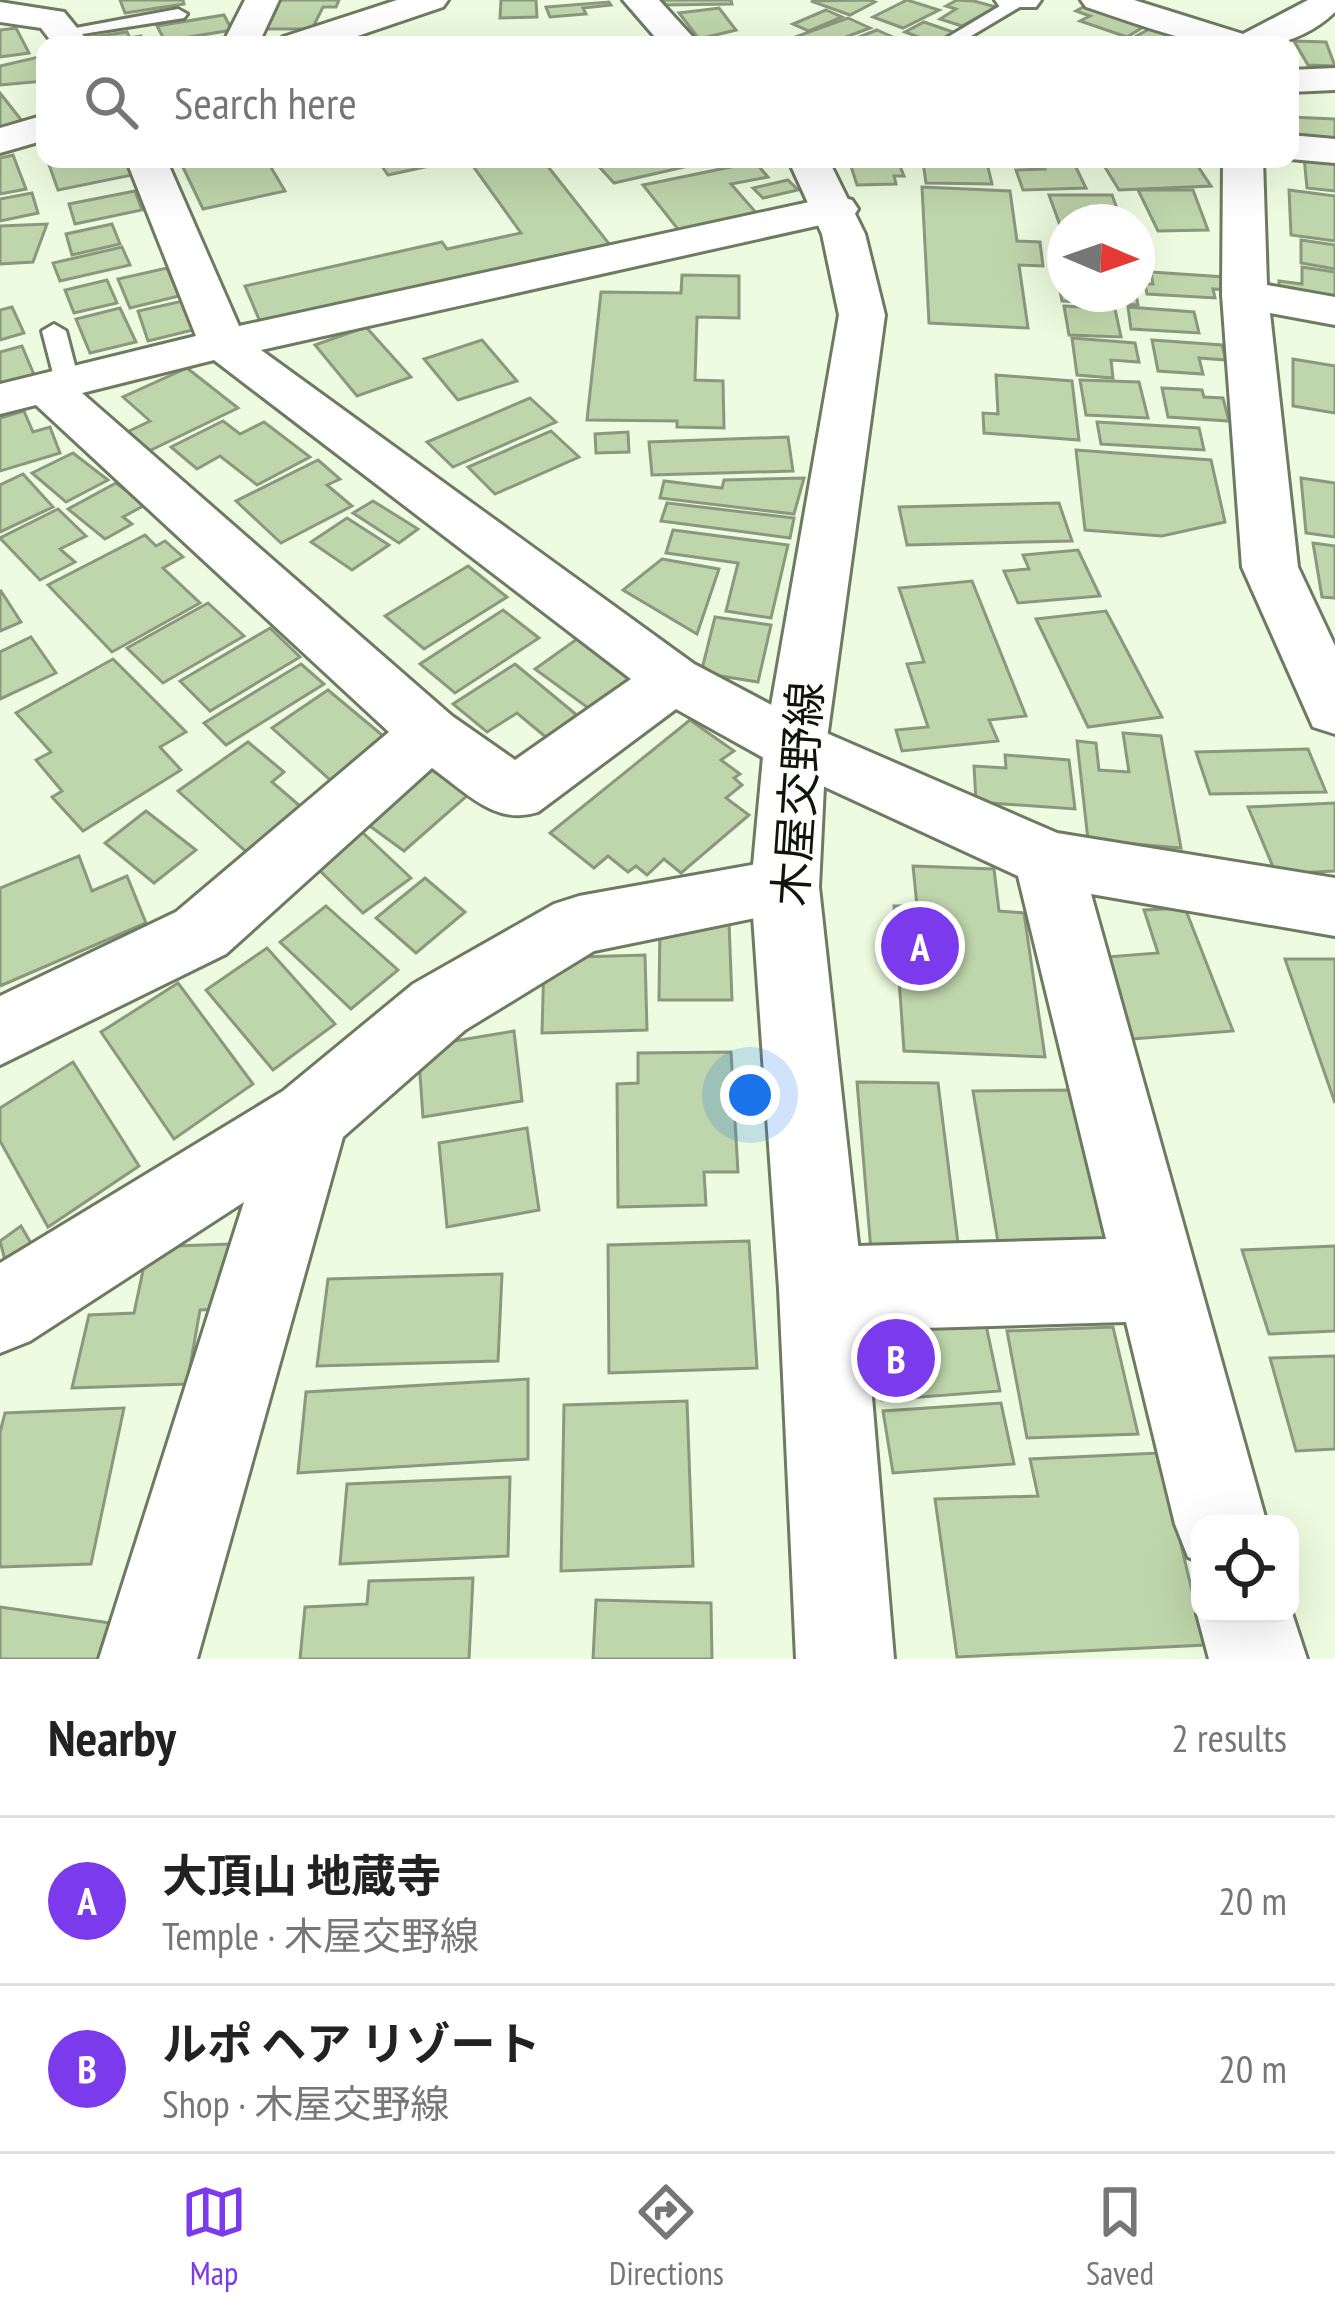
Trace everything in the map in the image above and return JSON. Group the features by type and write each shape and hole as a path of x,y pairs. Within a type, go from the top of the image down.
{"street":[{"path":"244,36 262,0"},
{"path":"323,36 431,0"},
{"path":"640,0 674,36"},
{"path":"1098,0 1216,36"},
{"path":"1265,36 1312,15 1328,0"},
{"path":"0,12 41,15 65,36"},
{"path":"1299,81 1335,80"},
{"path":"0,142 36,130"},
{"path":"1299,148 1335,151"},
{"path":"150,168 223,344 674,680 795,746 1048,859 1335,907"},
{"path":"1243,168 1245,296 1270,567 1314,619 1335,710"},
{"path":"41,374 223,344 823,184"},
{"name":"木屋交野線","path":"823,184 856,260 862,315 795,746 784,887 821,1289 845,1659"},
{"path":"1245,296 1335,311"},
{"path":"41,374 430,734 515,794 674,680"},
{"path":"0,1032 201,933 430,734"},
{"path":"1048,859 1219,1515"},
{"path":"0,1311 310,1116 439,1007 579,926 784,887"},
{"path":"148,1659 310,1116"},
{"path":"821,1289 1155,1279"},
{"path":"1248,1623 1258,1659"}],"lane":[{"path":"959,36 1018,1"},
{"path":"81,36 178,14"}],"building":[{"path":"120,0 183,0 184,4 125,13"},
{"path":"280,0 339,0 336,7 323,7 312,29 266,29"},
{"path":"501,0 536,0 537,17 500,18"},
{"path":"664,0 731,0 732,4 665,5"},
{"path":"907,0 939,10 903,28 873,17"},
{"path":"957,0 996,7 962,26 940,19 956,9 946,6"},
{"path":"811,1 875,2 850,15"},
{"path":"1089,4 1145,26 1124,36 1080,21 1090,16 1076,11"},
{"path":"611,5 583,8 586,14 550,17 546,7"},
{"path":"719,8 736,30 697,36 679,13"},
{"path":"826,10 842,17 809,31 793,24"},
{"path":"224,15 232,30 162,36 157,26"},
{"path":"848,18 870,28 849,36 798,36"},
{"path":"924,22 956,33 916,36 905,32"},
{"path":"16,28 29,53 0,57 0,30"},
{"path":"1151,28 1187,36 1137,36"},
{"path":"1299,41 1326,42 1335,66 1308,65"},
{"path":"36,58 36,82 0,85 0,66"},
{"path":"0,93 22,121 0,127"},
{"path":"1299,117 1335,119 1335,144 1299,142"},
{"path":"13,155 26,189 0,194 0,158"},
{"path":"1304,157 1335,161 1335,191 1307,188"},
{"path":"50,168 134,168 137,174 58,190"},
{"path":"183,168 271,168 285,191 203,209"},
{"path":"383,168 420,168 388,175"},
{"path":"474,168 549,168 614,250 264,331 245,286 442,242 447,249 521,233"},
{"path":"600,168 680,168 614,183"},
{"path":"726,168 760,168 768,177 731,184 759,216 681,233 643,185"},
{"path":"852,168 901,168 904,176 894,176 896,184 857,185"},
{"path":"924,168 988,168 992,184 926,183"},
{"path":"1076,168 1086,188 1023,190 1016,170"},
{"path":"1106,168 1199,168 1211,186 1119,190"},
{"path":"788,180 798,190 763,198 753,188"},
{"path":"922,187 1010,191 1017,241 1040,242 1043,266 1019,265 1028,328 929,323"},
{"path":"1138,190 1193,190 1208,230 1158,231 1155,204 1145,204"},
{"path":"1289,190 1335,196 1335,241 1291,235"},
{"path":"135,191 142,210 75,224 69,204"},
{"path":"32,193 38,213 0,221 0,199"},
{"path":"1049,195 1112,195 1115,204 1052,204"},
{"path":"47,224 33,262 0,264 0,226"},
{"path":"112,224 120,244 72,255 66,234"},
{"path":"1301,240 1335,245 1335,269 1301,263"},
{"path":"122,247 130,265 60,281 53,263"},
{"path":"1302,267 1335,272 1335,299 1279,290 1279,281 1302,284"},
{"path":"167,268 179,296 130,308 118,279"},
{"path":"1155,272 1225,277 1228,290 1213,289 1215,298 1155,294"},
{"path":"682,275 739,276 739,318 697,317 695,380 723,381 724,428 677,427 677,421 587,420 601,292 681,293"},
{"path":"107,280 117,303 74,313 65,290"},
{"path":"183,301 193,330 148,341 138,311"},
{"path":"12,307 24,333 0,340 0,310"},
{"path":"120,308 136,342 90,353 76,319"},
{"path":"1155,309 1194,312 1199,333 1131,329 1129,312"},
{"path":"1065,312 1116,312 1121,337 1069,335"},
{"path":"366,327 411,377 357,396 315,345"},
{"path":"1072,338 1135,343 1139,362 1111,360 1113,378 1077,375"},
{"path":"482,340 517,381 458,400 424,359"},
{"path":"1152,340 1222,345 1226,360 1199,358 1203,374 1158,371"},
{"path":"22,346 35,377 0,387 0,352"},
{"path":"1293,359 1335,366 1335,413 1293,406"},
{"path":"187,368 238,408 149,451 127,432 150,421 123,397"},
{"path":"996,375 1072,381 1079,440 984,433 983,413 998,414"},
{"path":"1080,380 1139,382 1148,418 1086,415"},
{"path":"1162,388 1202,390 1204,397 1223,398 1229,421 1168,417"},
{"path":"530,398 556,422 453,467 427,442"},
{"path":"24,411 33,432 50,427 60,453 0,471 0,418"},
{"path":"223,421 240,434 264,422 310,457 257,485 220,456 197,469 171,447"},
{"path":"1097,422 1199,428 1204,450 1101,444"},
{"path":"551,431 579,457 495,494 468,467"},
{"path":"628,432 629,452 596,453 595,434"},
{"path":"788,437 793,471 652,475 649,442"},
{"path":"1076,450 1211,460 1225,522 1162,536 1085,530"},
{"path":"73,453 108,480 66,502 32,473"},
{"path":"318,460 340,479 327,485 352,506 281,543 236,501"},
{"path":"23,474 53,507 0,532 0,485"},
{"path":"804,478 794,514 660,498 664,481 722,488 724,480"},
{"path":"1301,478 1335,483 1335,537 1306,533"},
{"path":"116,483 145,505 123,517 132,524 105,539 68,509"},
{"path":"373,501 418,529 399,543 353,513"},
{"path":"667,503 794,518 790,538 661,521"},
{"path":"1059,503 1072,541 907,545 899,507"},
{"path":"58,509 86,536 60,549 75,562 40,580 0,538"},
{"path":"347,518 389,545 352,570 311,542"},
{"path":"673,530 788,545 771,618 726,611 738,563 666,553"},
{"path":"145,535 156,546 165,541 183,557 163,568 200,603 112,652 48,585"},
{"path":"1313,543 1335,546 1335,598 1322,597"},
{"path":"1078,550 1100,596 1018,603 1004,571 1029,569 1023,555"},
{"path":"662,559 719,569 697,634 623,590"},
{"path":"468,566 507,597 424,649 385,616"},
{"path":"972,581 1026,716 989,720 998,741 902,751 896,730 928,727 907,664 924,662 899,588"},
{"path":"0,592 21,622 0,631"},
{"path":"208,603 244,636 163,683 127,648"},
{"path":"503,610 539,638 455,693 420,664"},
{"path":"1106,611 1162,717 1088,727 1036,619"},
{"path":"715,617 771,625 758,682 701,673"},
{"path":"270,628 300,657 210,711 180,681"},
{"path":"31,637 56,673 0,699 0,652"},
{"path":"577,639 637,681 595,713 535,669"},
{"path":"113,659 186,732 160,747 181,770 83,831 52,797 62,791 36,760 51,752 16,713"},
{"path":"301,664 324,684 226,745 204,723"},
{"path":"515,664 584,721 553,743 517,713 487,732 453,704"},
{"path":"328,690 394,745 337,786 272,728"},
{"path":"690,720 734,751 721,760 740,774 734,778 742,785 726,798 749,815 681,873 664,859 647,875 636,866 628,872 608,856 594,868 550,833"},
{"path":"1123,733 1161,736 1181,848 1088,840 1077,741 1096,743 1099,770 1129,772"},
{"path":"248,742 284,772 272,782 307,812 250,855 178,791"},
{"path":"1308,749 1326,792 1210,794 1196,752"},
{"path":"1005,755 1069,760 1075,809 976,802 974,766 1006,768"},
{"path":"432,770 468,795 404,851 367,824"},
{"path":"1335,803 1335,871 1276,874 1248,807"},
{"path":"146,811 196,850 154,883 105,843"},
{"path":"361,831 411,878 363,913 313,864"},
{"path":"79,856 92,891 127,876 146,923 0,986 0,888"},
{"path":"913,866 994,869 999,911 1024,913 1045,1057 904,1051 894,906 917,906"},
{"path":"425,878 465,912 416,953 376,918"},
{"path":"326,906 398,970 351,1009 280,942"},
{"path":"1185,908 1233,1031 1133,1039 1106,957 1158,953 1144,910"},
{"path":"660,921 729,922 732,1000 659,1000"},
{"path":"267,948 335,1024 273,1070 206,990"},
{"path":"645,955 647,1030 542,1033 544,958"},
{"path":"1285,959 1335,959 1335,1103"},
{"path":"178,983 253,1084 174,1139 101,1032"},
{"path":"514,1031 522,1101 423,1117 418,1047"},
{"path":"731,1052 738,1172 704,1172 706,1205 618,1207 617,1084 638,1083 638,1053"},
{"path":"73,1062 139,1166 48,1227 0,1141 0,1108"},
{"path":"857,1082 938,1083 959,1251 871,1251"},
{"path":"1077,1090 1109,1248 999,1248 973,1091"},
{"path":"527,1128 539,1210 447,1227 439,1143"},
{"path":"21,1226 35,1250 7,1268 0,1241"},
{"path":"749,1241 757,1368 609,1373 608,1245"},
{"path":"230,1244 218,1309 200,1310 187,1384 72,1388 89,1315 134,1313 148,1247"},
{"path":"1335,1246 1335,1331 1269,1334 1242,1250"},
{"path":"502,1274 498,1361 317,1366 328,1279"},
{"path":"986,1325 1000,1391 882,1400 873,1332"},
{"path":"1113,1327 1138,1434 1027,1438 1007,1331"},
{"path":"1335,1356 1335,1449 1296,1451 1270,1358"},
{"path":"528,1379 528,1459 298,1473 306,1392"},
{"path":"687,1401 693,1566 561,1571 564,1405"},
{"path":"1001,1403 1014,1464 893,1473 883,1411"},
{"path":"124,1408 91,1564 0,1567 0,1432 5,1413"},
{"path":"1159,1453 1191,1587 1191,1623 1200,1623 1205,1645 957,1657 935,1499 1038,1496 1030,1459"},
{"path":"510,1477 508,1556 340,1564 347,1484"},
{"path":"473,1578 469,1659 300,1659 305,1607 367,1604 369,1581"},
{"path":"596,1600 711,1603 712,1659 593,1659"},
{"path":"0,1607 117,1624 106,1659 0,1659"}],"place":[{"name":"大頂山 地蔵寺","path":"920,946"},
{"name":"ルポ ヘア リゾート","path":"896,1358"}]}
